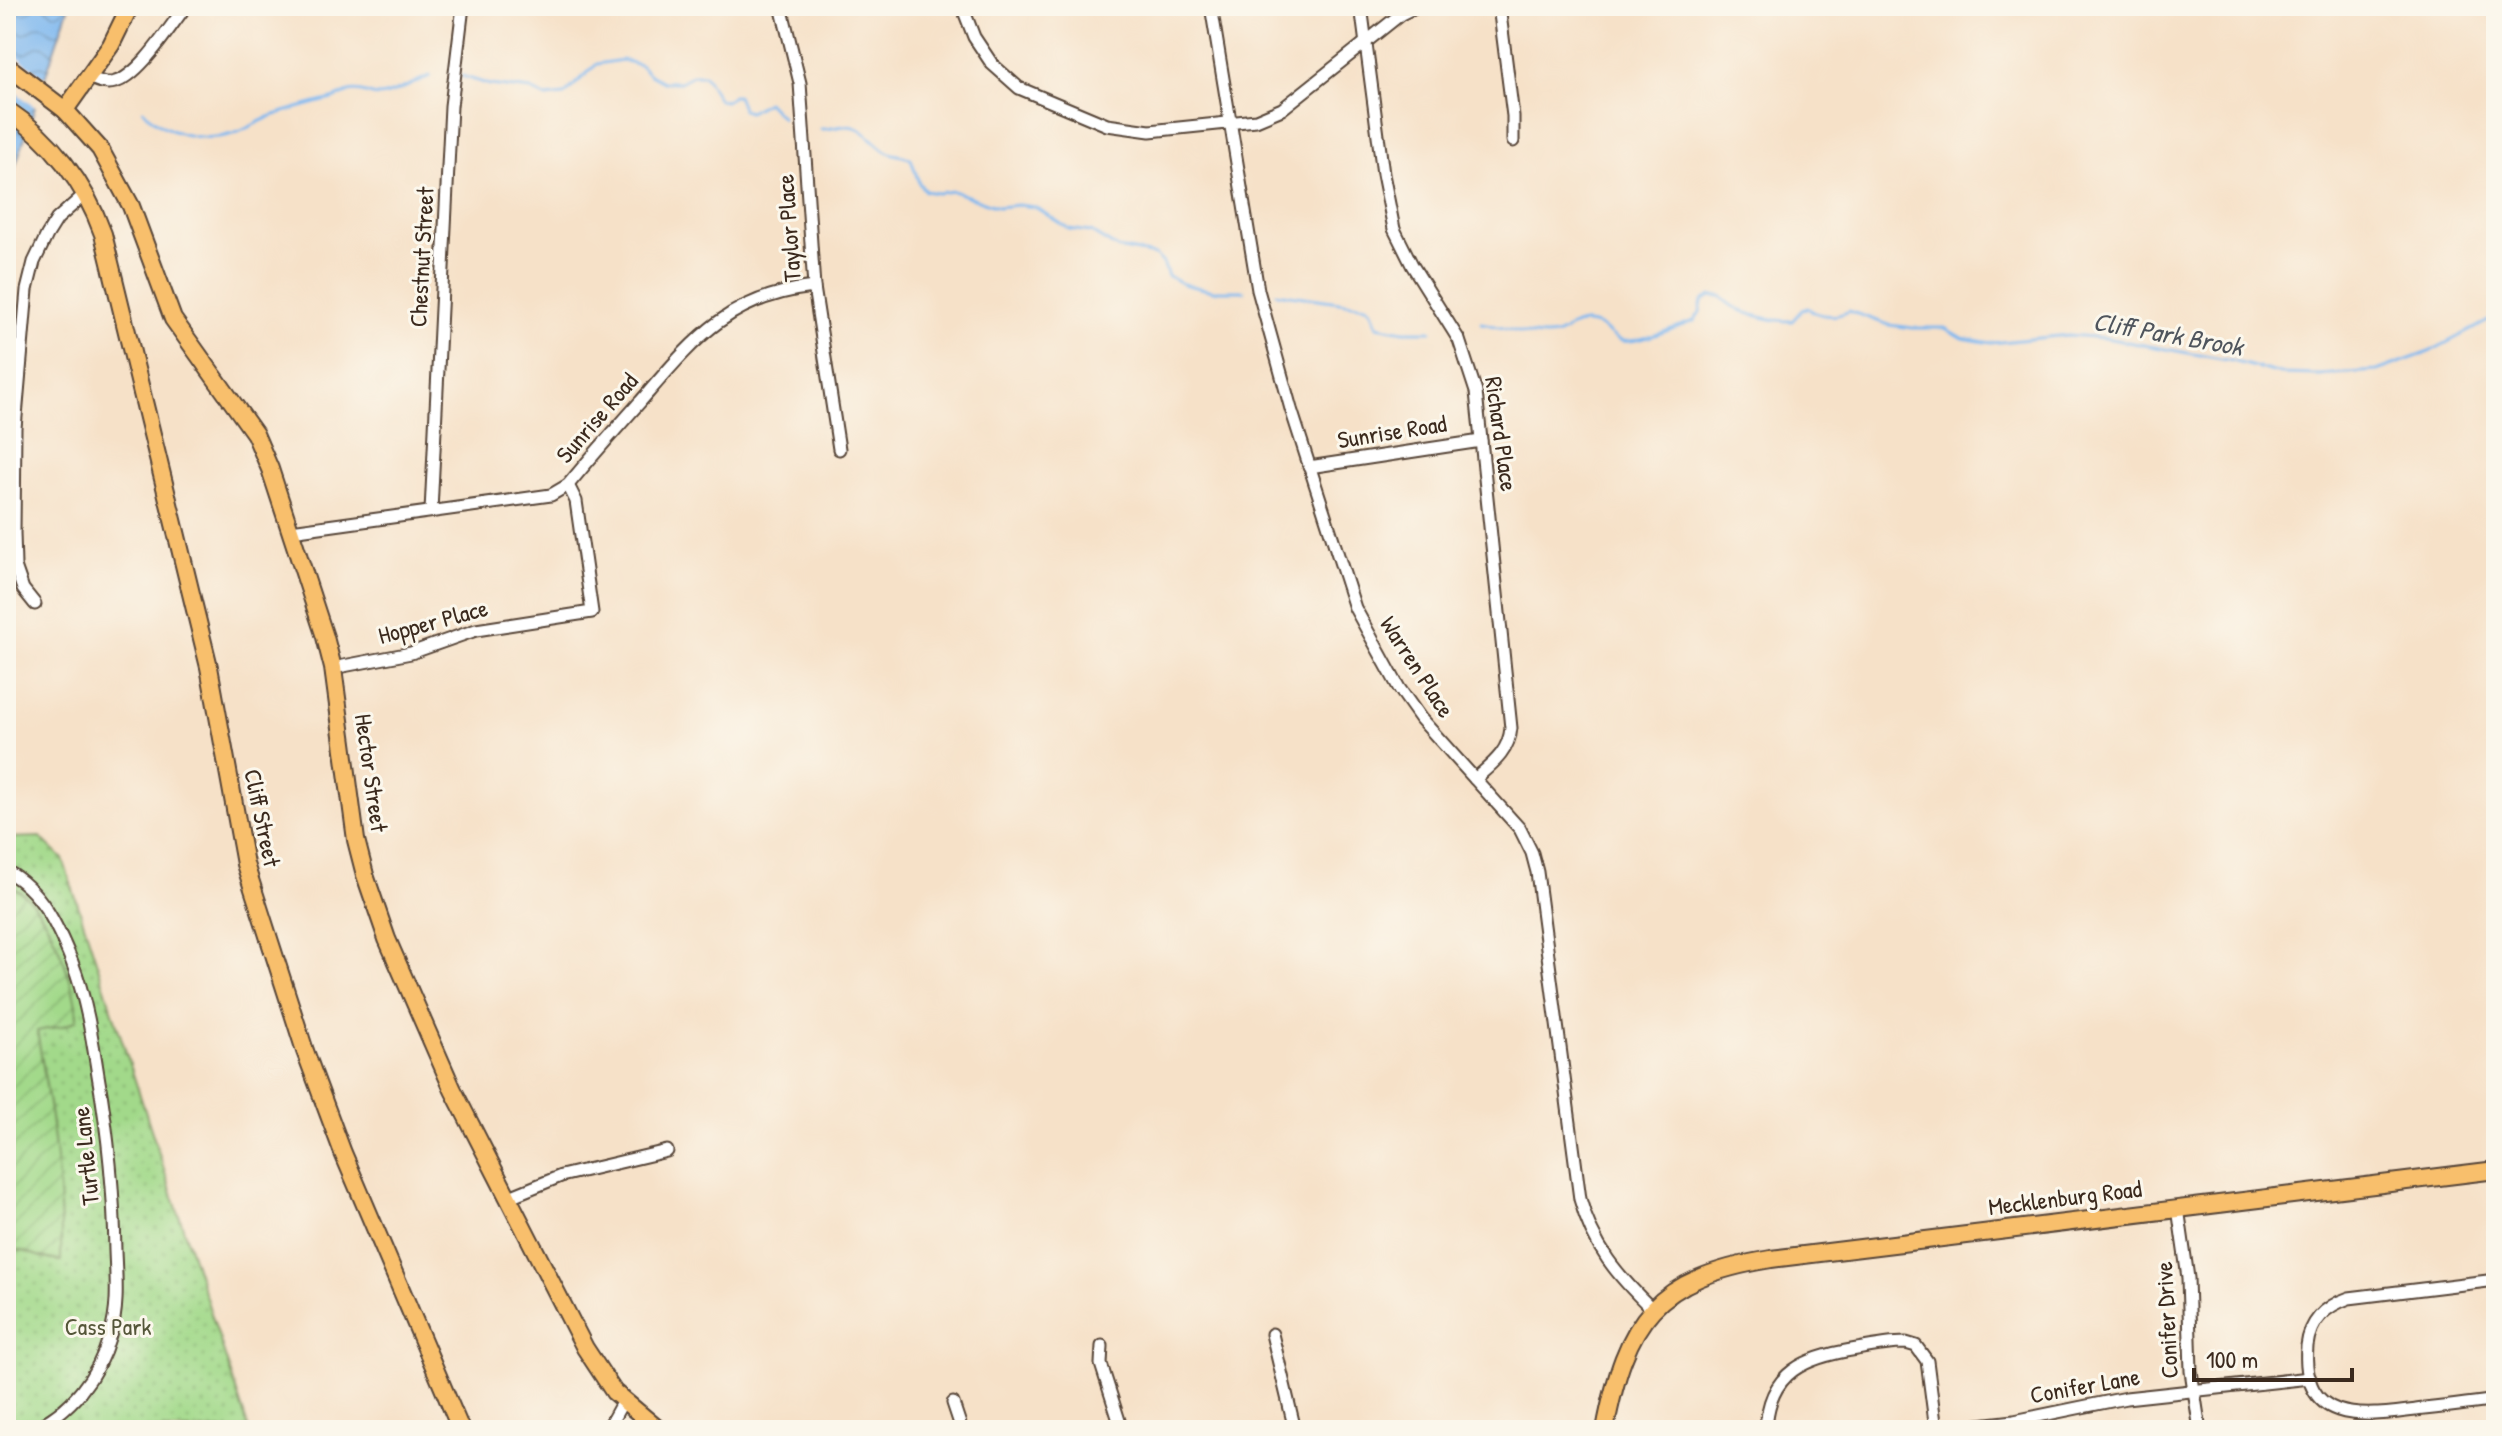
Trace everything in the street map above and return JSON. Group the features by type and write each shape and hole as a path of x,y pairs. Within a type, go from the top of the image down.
{"main road":[{"path":"65,110 111,45 130,6"},
{"name":"Hector Street","path":"6,65 65,110 91,137 114,171 131,206 173,319 255,434 291,531 333,668 351,812 371,896 410,997 507,1198 585,1348 604,1380 623,1401 659,1430"},
{"name":"Cliff Street","path":"6,109 56,152 85,194 103,234 209,667 236,824 257,906 343,1153 461,1430"},
{"name":"Mecklenburg Road","path":"1652,1309 1692,1281 1743,1263 2496,1170"},
{"path":"1605,1430 1619,1365 1628,1344 1652,1309"}],"street":[{"path":"90,78 113,83 131,74 186,6"},
{"name":"Chestnut Street","path":"431,511 451,106 463,6"},
{"name":"Taylor Place","path":"781,6 804,107 814,287 839,449"},
{"path":"962,6 974,37 992,64 1007,79 1088,119 1121,129 1150,131 1256,120 1282,109 1401,14 1417,6"},
{"name":"Warren Place","path":"1211,6 1258,290 1309,467 1351,596 1373,644 1421,719 1520,829 1535,863 1578,1183 1587,1224 1613,1267 1652,1309"},
{"name":"Richard Place","path":"1361,6 1385,185 1394,229 1412,265 1464,350 1476,392 1511,728 1502,753 1475,779"},
{"path":"1499,6 1511,97 1513,141"},
{"path":"35,604 23,589 15,566 14,532 15,428 27,290 34,262 47,235 57,219 85,194"},
{"name":"Sunrise Road","path":"291,531 551,495 568,485 708,328 759,299 814,287"},
{"name":"Sunrise Road","path":"1309,467 1481,441"},
{"name":"Hopper Place","path":"333,668 411,653 476,630 592,612 576,501 568,485"},
{"name":"Turtle Lane","path":"6,871 24,882 45,906 76,972 103,1101 112,1170 115,1228 115,1309 104,1355 79,1395 55,1416 31,1430"},
{"path":"507,1198 561,1176 667,1151"},
{"name":"Conifer Drive","path":"2178,1208 2188,1278 2190,1350 2200,1430"},
{"path":"2496,1280 2349,1298 2338,1302 2315,1320 2307,1357 2310,1378 2317,1394 2341,1412 2357,1416 2496,1400"},
{"path":"1272,1334 1295,1430"},
{"path":"1766,1430 1771,1398 1779,1384 1809,1359 1828,1353 1906,1343 1916,1346 1927,1361 1936,1430"},
{"path":"1102,1346 1101,1364 1122,1430"},
{"name":"Conifer Lane","path":"1936,1430 2014,1421 2126,1398 2310,1378"},
{"path":"607,1430 623,1401"},
{"path":"953,1403 962,1430"}],"green space":[{"name":"Cass Park","path":"40,837 63,859 249,1430 6,1430 6,838"},
{"path":"10,885 30,900 47,925 68,974 76,1006 77,1020 37,1031 58,1174 61,1261 6,1248 6,886"}],"water":[{"path":"6,6 69,6 6,200"}],"pier":[{"path":"6,48 48,80 38,109 6,85"}],"waterway":[{"name":"Cliff Park Brook","path":"462,76 490,85 531,90 546,97 564,95 597,64 622,60 640,65 663,82 680,82 693,75 704,75 719,100 737,96 743,110 749,112 767,102 782,118"},
{"name":"Cliff Park Brook","path":"143,110 173,131 196,137 221,137 272,116 349,92 378,96 430,76"},
{"name":"Cliff Park Brook","path":"821,129 853,127 886,151 911,159 925,191 953,191 998,207 1035,207 1069,229 1091,232 1117,248 1155,255 1163,263 1168,276 1183,284 1213,291 1244,291"},
{"name":"Cliff Park Brook","path":"1276,293 1367,306 1377,326 1404,331 1431,331"},
{"name":"Cliff Park Brook","path":"1481,323 1547,336 1559,334 1572,326 1591,323 1617,339 1629,341 1694,321 1702,301 1711,296 1721,296 1743,311 1774,319 1792,321 1808,308 1828,316 1849,311 1889,325 1945,328 1962,338 1991,343 2068,335 2105,338 2232,361 2281,374 2319,375 2377,371 2429,352 2496,317"}]}
